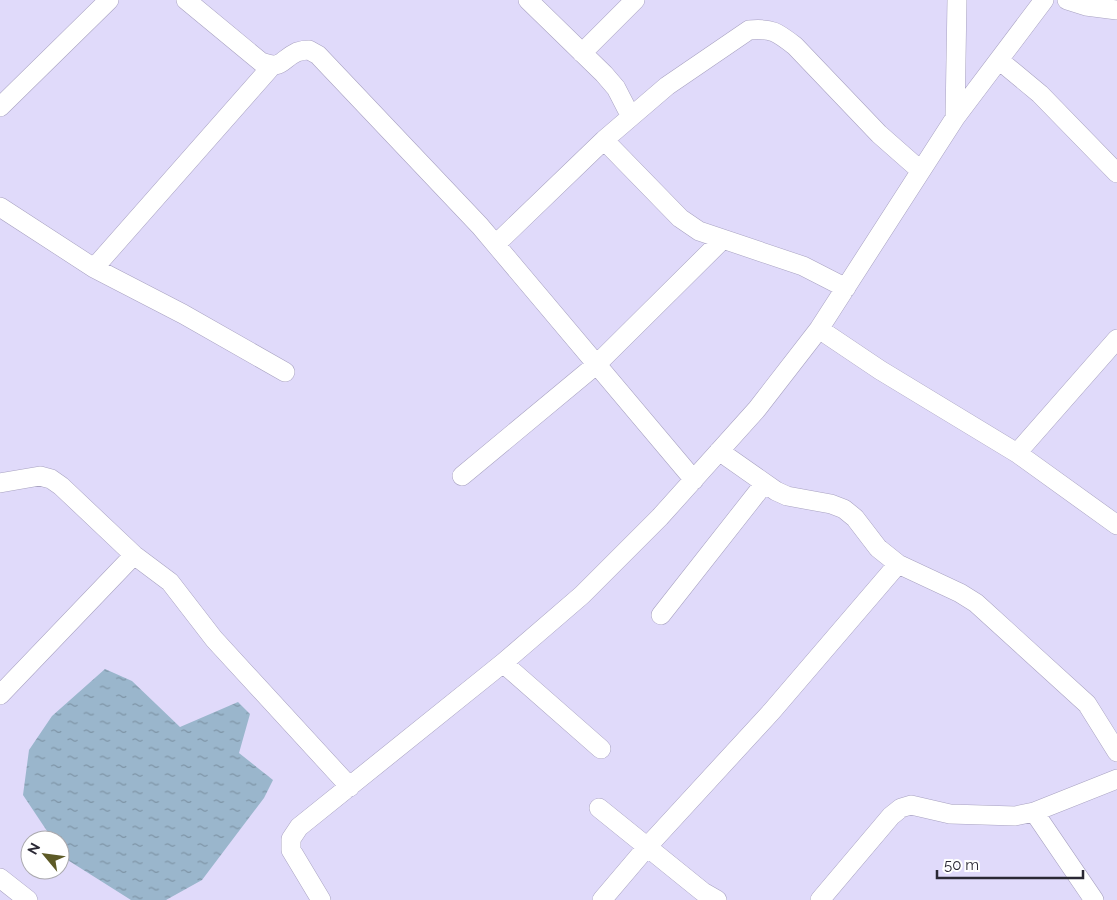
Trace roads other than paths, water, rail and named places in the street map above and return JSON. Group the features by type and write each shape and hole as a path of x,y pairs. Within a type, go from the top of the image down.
{"street":[{"path":"0,107 109,0"},
{"path":"186,0 261,62 272,66"},
{"path":"528,0 616,88 631,117"},
{"path":"582,53 636,0"},
{"path":"955,118 957,0"},
{"path":"321,900 291,850 291,839 299,827 503,663 582,595 660,518 757,408 819,329 955,118 1044,0"},
{"path":"1067,0 1086,6 1113,6"},
{"path":"496,244 604,140 667,86 749,30 765,29 780,34 795,46 879,134 921,171"},
{"path":"94,268 272,66 281,63 297,52 309,50 318,55 480,226 694,480"},
{"path":"999,60 1040,94 1117,173"},
{"path":"604,140 680,218 699,231 803,266 846,288"},
{"path":"0,207 94,268 183,314 285,372"},
{"path":"462,476 597,364 723,239"},
{"path":"819,329 880,370 1017,453 1117,525"},
{"path":"1017,453 1117,339"},
{"path":"719,451 764,484 787,496 831,504 844,509 855,518 878,548 898,564 960,593 976,603 1087,704 1117,752"},
{"path":"0,483 40,476 52,479 61,486 134,555 170,582 214,638 350,787"},
{"path":"661,615 764,484"},
{"path":"0,695 134,555"},
{"path":"602,900 647,847 772,711 898,564"},
{"path":"503,663 601,749"},
{"path":"820,900 891,816 901,808 911,805 950,814 1015,816 1034,812 1117,779"},
{"path":"599,808 703,892 717,900"},
{"path":"1034,812 1094,900"},
{"path":"0,878 28,900"}],"water":[{"path":"105,669 132,681 180,727 238,702 250,714 239,753 273,780 264,798 202,880 166,900 131,900 70,862 70,830 46,830 23,795 29,750 52,716"}]}
